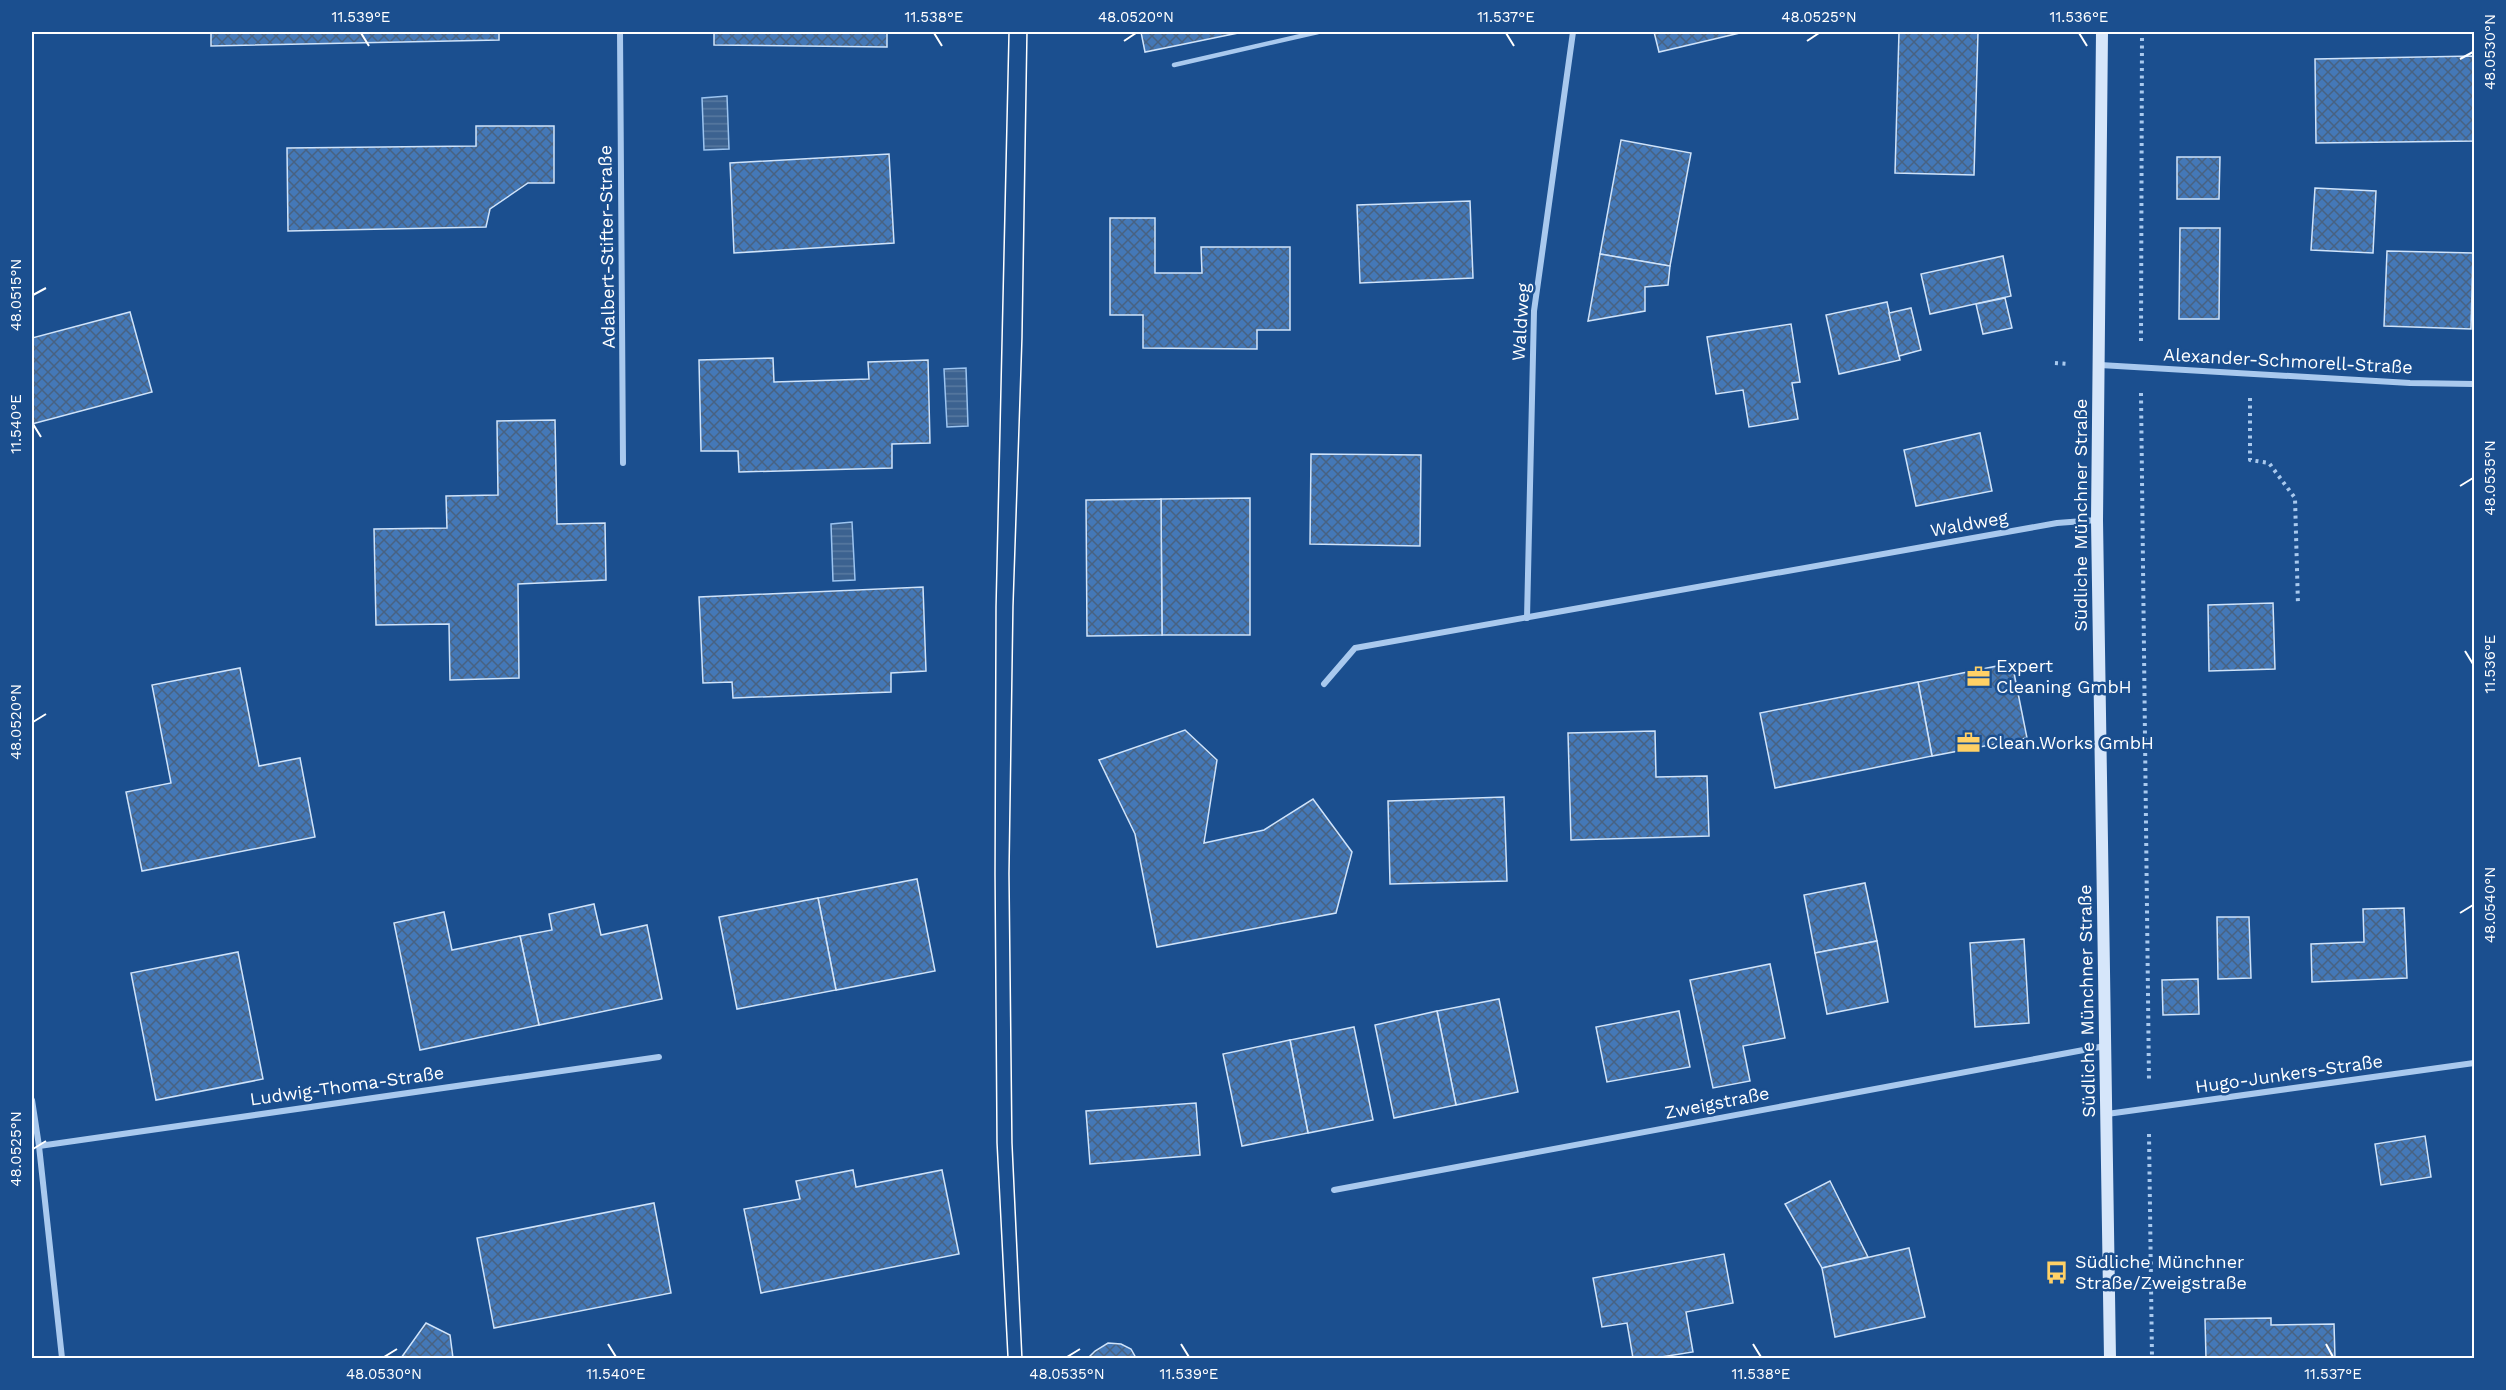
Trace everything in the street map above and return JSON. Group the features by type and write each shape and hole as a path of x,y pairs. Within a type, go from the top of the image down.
{"main road":[{"name":"Südliche Münchner Straße","path":"2102,32 2097,520 2110,1359"}],"street":[{"name":"Adalbert-Stifter-Straße","path":"620,32 623,463"},
{"name":"Waldweg","path":"1527,618 1534,311 1573,32"},
{"name":"Alexander-Schmorell-Straße","path":"2100,365 2410,383 2475,384"},
{"name":"Waldweg","path":"1324,684 1355,648 2057,523 2097,520"},
{"name":"Zweigstraße","path":"1334,1190 2105,1046"},
{"name":"Ludwig-Thoma-Straße","path":"39,1146 659,1057"},
{"name":"Hugo-Junkers-Straße","path":"2107,1114 2149,1110 2475,1063"},
{"path":"32,1100 62,1359"}],"lane":[{"path":"1174,65 1318,32"}],"path":[{"path":"2142,32 2141,367 2152,1359"},
{"path":"2251,373 2250,460 2270,463 2295,498 2298,605"}],"water":[{"path":"727,96 729,149 704,150 702,98"},
{"path":"966,368 968,426 947,427 944,369"},
{"path":"852,522 855,580 833,581 831,524"}],"building":[{"path":"211,32 499,32 499,40 211,46"},
{"path":"714,32 887,32 887,47 714,45"},
{"path":"1141,32 1243,32 1145,52"},
{"path":"1654,32 1744,32 1659,52"},
{"path":"1899,32 1978,32 1974,175 1895,173"},
{"path":"2474,56 2474,141 2316,143 2315,59"},
{"path":"476,126 554,126 554,183 528,183 490,209 486,227 288,231 287,148 476,146"},
{"path":"1621,140 1691,153 1670,266 1600,254"},
{"path":"889,154 894,243 734,253 730,163"},
{"path":"2177,157 2220,157 2219,199 2177,199"},
{"path":"2315,188 2376,191 2373,253 2311,250"},
{"path":"1470,201 1473,278 1360,283 1357,205"},
{"path":"1110,218 1155,218 1155,273 1202,273 1201,247 1290,247 1290,330 1257,330 1257,349 1143,348 1143,315 1110,315"},
{"path":"2180,228 2220,228 2219,319 2179,319"},
{"path":"2387,251 2473,253 2471,329 2384,326"},
{"path":"1600,254 1670,266 1668,285 1645,287 1645,311 1588,321"},
{"path":"2003,256 2011,296 1930,314 1921,274"},
{"path":"2005,298 2012,328 1983,334 1976,304"},
{"path":"1887,302 1900,360 1839,374 1826,315"},
{"path":"1911,308 1921,350 1899,356 1889,313"},
{"path":"130,312 152,392 32,424 32,338"},
{"path":"1791,324 1800,382 1792,383 1798,419 1749,427 1743,390 1716,394 1707,337"},
{"path":"773,358 774,382 869,379 868,362 928,360 930,443 892,444 892,468 739,472 738,451 701,451 699,360"},
{"path":"555,420 557,524 605,523 606,580 518,584 519,678 450,680 449,624 376,625 374,529 447,528 446,496 498,495 497,421"},
{"path":"1980,433 1992,491 1916,506 1904,450"},
{"path":"1311,454 1421,455 1420,546 1310,544"},
{"path":"1250,498 1250,635 1162,635 1161,499"},
{"path":"1161,499 1162,635 1087,636 1086,500"},
{"path":"923,587 926,671 891,673 891,692 733,698 732,682 703,683 699,597"},
{"path":"2273,603 2275,669 2209,671 2208,605"},
{"path":"2012,663 2027,738 1932,756 1918,682"},
{"path":"240,668 259,766 300,758 315,837 142,871 126,792 171,783 152,685"},
{"path":"1918,682 1932,756 1775,788 1760,713"},
{"path":"1185,730 1217,760 1204,843 1264,830 1313,799 1352,852 1336,913 1157,947 1135,834 1099,760"},
{"path":"1655,731 1656,777 1707,776 1709,836 1571,840 1568,733"},
{"path":"1504,797 1507,881 1390,884 1388,801"},
{"path":"917,879 935,971 836,990 818,898"},
{"path":"1865,883 1877,941 1815,953 1804,895"},
{"path":"818,898 836,990 737,1009 719,917"},
{"path":"594,904 601,935 647,925 662,999 539,1025 520,936 552,930 549,914"},
{"path":"2404,908 2407,978 2312,982 2311,944 2364,942 2363,909"},
{"path":"444,912 452,950 520,936 539,1025 420,1050 394,923"},
{"path":"2217,917 2249,917 2251,978 2218,979"},
{"path":"2024,939 2029,1023 1975,1027 1970,943"},
{"path":"1877,941 1888,1002 1827,1014 1815,953"},
{"path":"238,952 263,1079 156,1100 131,973"},
{"path":"1770,964 1785,1038 1743,1046 1750,1081 1713,1088 1690,980"},
{"path":"2198,979 2199,1014 2163,1015 2162,980"},
{"path":"1499,999 1518,1092 1456,1105 1437,1011"},
{"path":"1437,1011 1456,1105 1394,1118 1375,1025"},
{"path":"1679,1011 1690,1067 1607,1082 1596,1027"},
{"path":"1354,1027 1373,1120 1308,1133 1290,1040"},
{"path":"1290,1040 1308,1133 1242,1146 1223,1054"},
{"path":"1196,1103 1200,1155 1090,1164 1086,1111"},
{"path":"2425,1136 2431,1177 2381,1185 2375,1144"},
{"path":"853,1170 856,1187 942,1170 959,1254 761,1293 744,1209 800,1199 796,1181"},
{"path":"1830,1181 1868,1257 1822,1268 1785,1204"},
{"path":"654,1203 671,1293 494,1328 477,1238"},
{"path":"1909,1248 1925,1317 1835,1337 1822,1268"},
{"path":"1724,1254 1733,1303 1686,1312 1693,1352 1655,1358 1633,1358 1627,1323 1602,1327 1593,1278"},
{"path":"2271,1318 2271,1325 2334,1324 2335,1358 2206,1358 2205,1319"},
{"path":"426,1323 450,1335 453,1358 401,1358"},
{"path":"1108,1343 1121,1344 1131,1349 1136,1358 1088,1358"}],"tram line":[{"path":"1008,1358 997,1143 995,874 996,607 1009,32"},
{"path":"1022,1358 1012,1143 1009,874 1027,32"}],"place":[{"name":"Expert Cleaning GmbH","path":"1978,676"},
{"name":"Clean.Works GmbH","path":"1968,743"},
{"name":"Südliche Münchner Straße/Zweigstraße","path":"2057,1272"}]}
